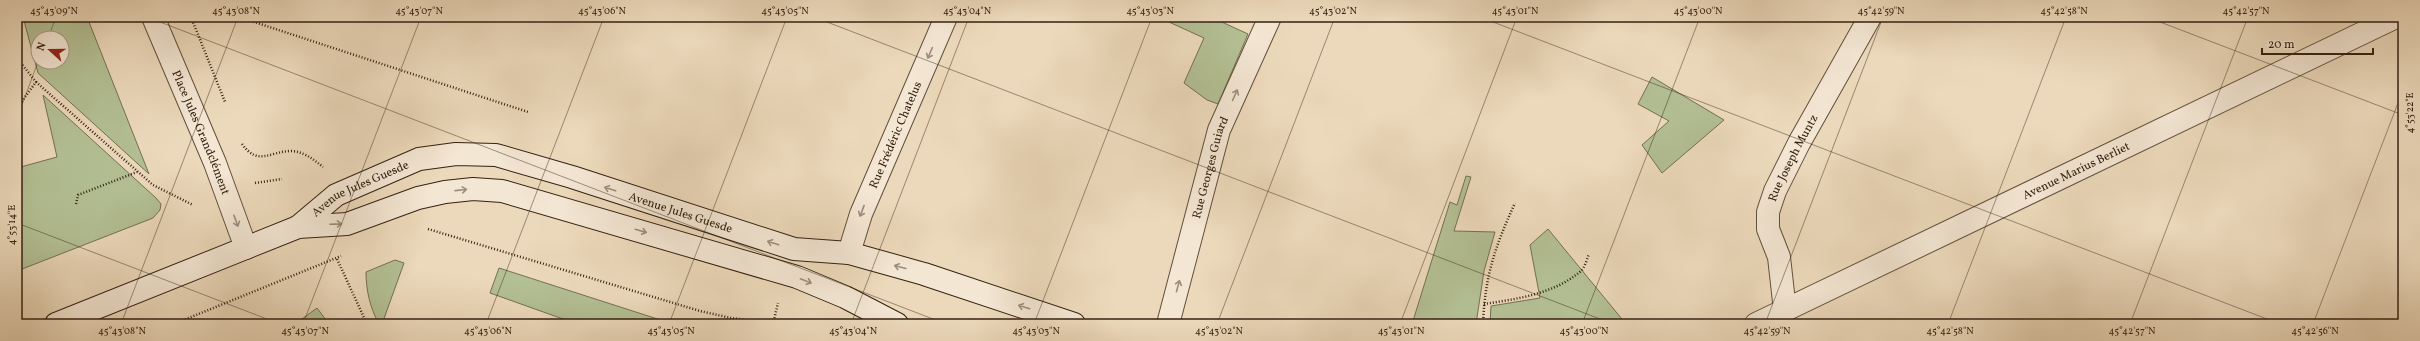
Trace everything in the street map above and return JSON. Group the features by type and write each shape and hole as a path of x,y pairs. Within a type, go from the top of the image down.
{"street":[{"name":"Place Jules Grandclément","path":"153,17 177,70 246,248"},
{"name":"Rue Frédéric Chatelus","path":"849,254 861,214 946,17"},
{"name":"Rue Georges Guiard","path":"1168,324 1219,130 1270,17"},
{"name":"Rue Joseph Muntz","path":"1785,311 1779,258 1768,229 1768,212 1775,191 1799,143 1870,17"},
{"name":"Avenue Marius Berliet","path":"1756,324 2396,17"},
{"name":"Avenue Jules Guesde","path":"56,324 298,227 336,195 419,159 456,154 496,156 572,177 794,249 849,254 924,274 1074,324"},
{"name":"Avenue Jules Guesde","path":"298,227 347,224 418,198 445,192 473,189 502,191 798,277 845,297 897,324"}],"path":[{"path":"191,17 226,105"},
{"path":"239,17 528,112"},
{"path":"17,58 36,82 137,172 153,185 193,205"},
{"path":"17,108 36,82"},
{"path":"241,141 248,152 258,157 290,151 308,155 323,167 336,195"},
{"path":"76,204 78,196 137,172"},
{"path":"253,183 282,179"},
{"path":"1483,324 1484,294 1495,247 1515,203"},
{"path":"174,324 337,259 356,247 347,224"},
{"path":"422,227 700,311 731,318 782,324"},
{"path":"334,253 366,324"},
{"path":"1484,304 1527,297 1550,289 1582,270 1589,254"},
{"path":"773,323 780,296"}],"green space":[{"path":"23,17 87,17 149,174 38,73 37,70 70,70 70,30 30,30 30,43"},
{"path":"1158,17 1211,17 1248,34 1218,104 1207,100 1184,83 1204,38"},
{"path":"1652,77 1724,120 1662,173 1642,145 1669,121 1638,104"},
{"path":"43,95 161,204 160,210 153,218 17,271 17,168 57,157"},
{"path":"1466,176 1471,177 1454,231 1495,232 1484,271 1476,324 1412,324 1450,202 1457,205"},
{"path":"1548,229 1626,324 1490,324 1491,306 1540,298 1530,245"},
{"path":"395,260 404,263 382,324 379,324 369,299 366,272"},
{"path":"499,268 673,324 577,324 490,293"},
{"path":"317,308 329,324 295,324"}]}
